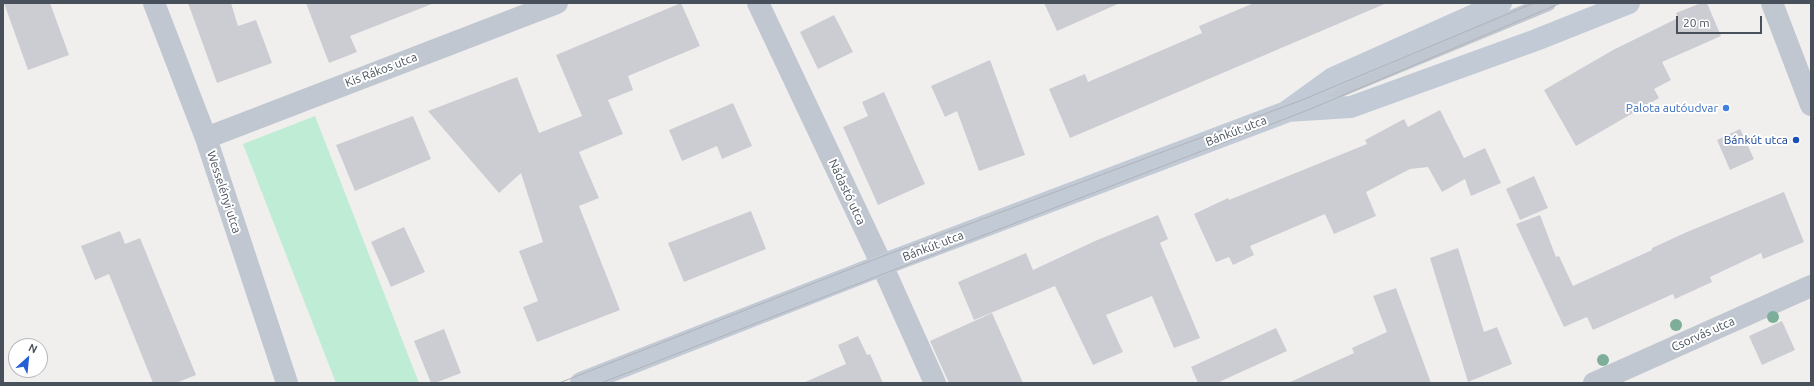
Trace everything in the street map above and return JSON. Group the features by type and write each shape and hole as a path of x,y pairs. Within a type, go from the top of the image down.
{"street":[{"name":"Wesselényi utca","path":"154,3 206,138 287,383"},
{"name":"Kis Rákos utca","path":"206,138 557,3"},
{"name":"Nádastó utca","path":"758,3 882,265 935,383"},
{"name":"Bánkút utca","path":"581,383 882,265 1286,112 1333,78 1501,3"},
{"name":"Bánkút utca","path":"1286,112 1351,107 1536,40 1629,3"},
{"path":"1772,3 1811,105"},
{"name":"Csorvás utca","path":"1594,383 1811,286"}],"lane":[{"path":"1286,112 1548,3"}],"green space":[{"path":"315,116 419,383 336,383 243,144"}],"building":[{"path":"4,3 50,3 69,55 28,70"},
{"path":"188,3 231,3 238,26 256,20 272,63 217,83"},
{"path":"306,3 432,4 350,36 357,52 329,63"},
{"path":"681,3 700,46 628,76 633,90 608,100 623,134 579,152 599,198 579,206 620,310 537,342 523,307 538,301 519,251 543,242 521,173 499,193 428,111 517,77 539,133 582,116 556,55"},
{"path":"1044,3 1120,3 1057,31"},
{"path":"1254,3 1387,3 1070,138 1049,89 1085,74 1088,82 1202,33 1199,26"},
{"path":"1701,3 1707,3 1721,36 1662,62 1671,80 1654,89 1659,98 1576,146 1544,90 1613,50 1678,18 1676,13"},
{"path":"834,15 853,52 818,69 800,32"},
{"path":"990,60 1025,155 979,171 957,111 945,117 931,86"},
{"path":"884,92 925,184 878,205 843,127 868,116 862,102"},
{"path":"733,103 752,146 722,159 717,146 682,161 669,130"},
{"path":"1440,110 1464,158 1485,148 1501,183 1471,196 1465,179 1442,192 1428,167 1410,169 1366,192 1376,216 1334,234 1325,214 1250,246 1254,255 1233,265 1229,257 1216,262 1194,214 1228,198 1229,200 1367,144 1365,140 1404,119 1408,127"},
{"path":"413,116 431,159 355,191 336,145"},
{"path":"1740,129 1754,159 1730,170 1717,140"},
{"path":"1534,176 1548,208 1520,220 1506,189"},
{"path":"1784,192 1804,242 1763,259 1761,253 1710,277 1712,282 1675,299 1673,294 1593,330 1587,317 1564,327 1516,224 1540,215 1556,257 1559,256 1573,286 1652,250 1652,248 1687,232"},
{"path":"751,211 766,249 684,282 668,243"},
{"path":"1158,215 1168,239 1160,243 1200,338 1174,348 1152,296 1106,315 1123,352 1093,365 1055,286 974,320 958,282 1026,253 1033,270 1095,241"},
{"path":"404,227 425,272 391,287 371,242"},
{"path":"120,231 125,244 140,238 196,375 176,383 153,383 109,274 95,280 81,246"},
{"path":"1458,248 1484,332 1497,327 1512,364 1468,382 1430,258"},
{"path":"1396,288 1431,383 1288,383 1354,353 1352,348 1387,332 1373,296"},
{"path":"992,313 1023,383 949,383 930,341"},
{"path":"1782,321 1795,350 1762,365 1749,336"},
{"path":"1276,328 1287,351 1217,383 1198,383 1191,367"},
{"path":"444,329 461,373 435,383 431,383 414,341"},
{"path":"858,336 867,355 870,354 883,383 803,383 846,364 838,345"}],"tram line":[{"path":"559,383 878,258 1302,100 1534,3"},
{"path":"601,383 1308,110 1561,3"}],"place":[{"name":"Palota autóudvar","path":"1726,108"},
{"name":"Bánkút utca","path":"1796,140"}]}
